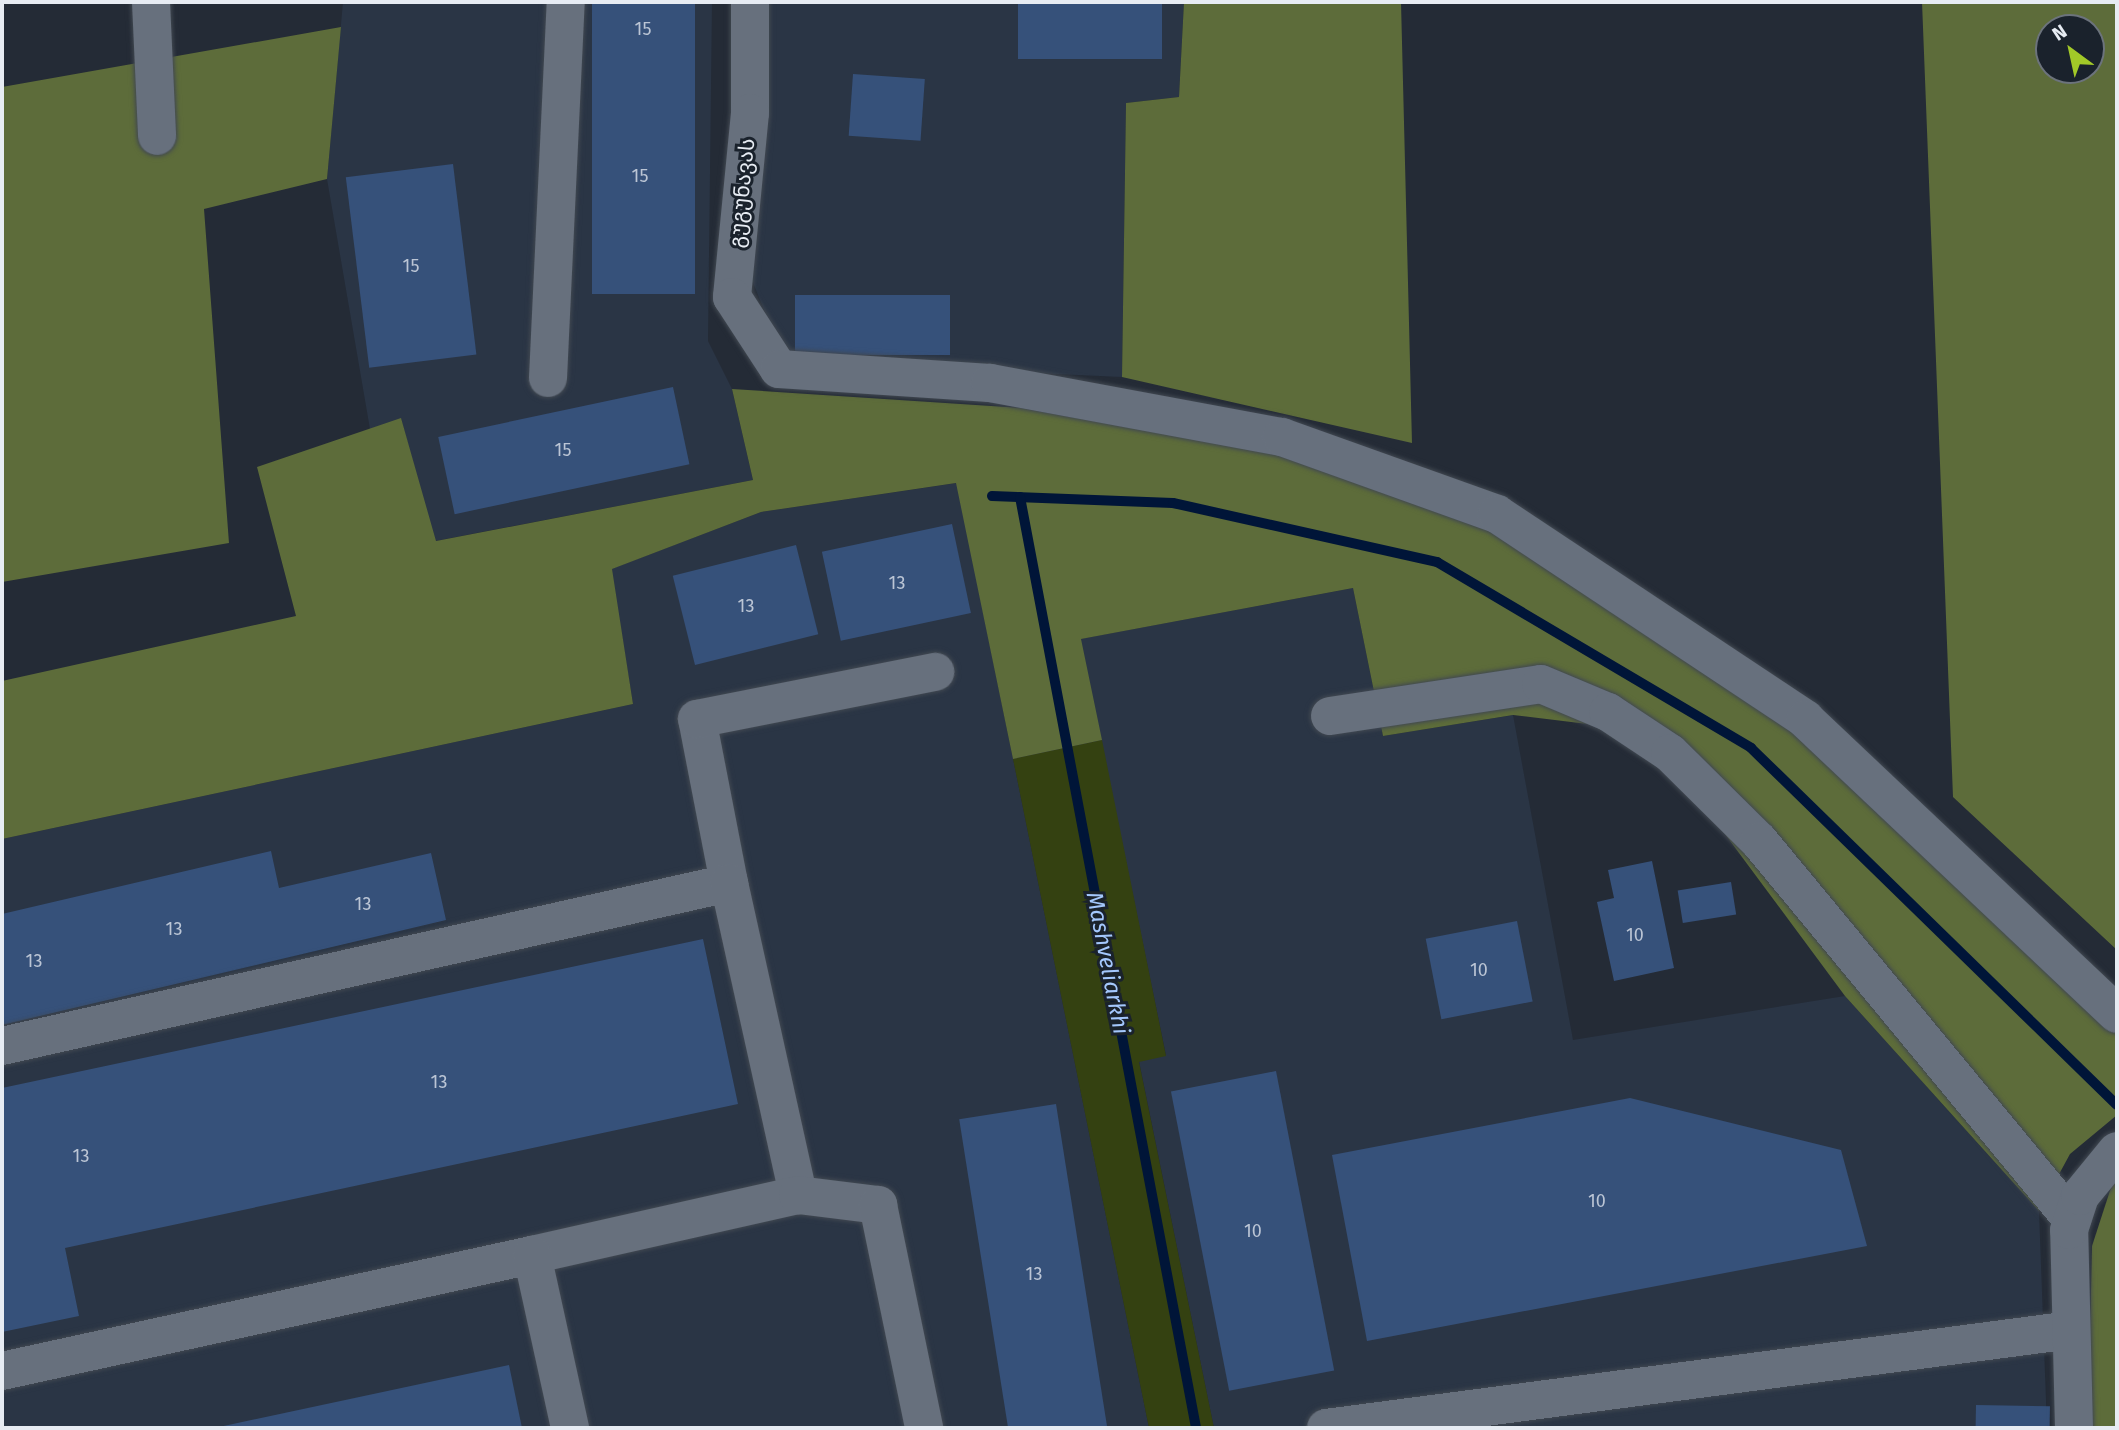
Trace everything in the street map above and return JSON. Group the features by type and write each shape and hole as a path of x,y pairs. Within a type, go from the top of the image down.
{"street":[{"path":"151,2 157,136"},
{"path":"548,379 566,2"},
{"name":"გუგუნავას","path":"750,2 750,113 732,297 779,369 990,383 1282,437 1497,514 1805,719 2117,1014"},
{"path":"798,1195 729,883 697,719 935,672"},
{"path":"1330,716 1542,684 1608,712 1670,753 1759,841 2072,1219"},
{"path":"2,1045 729,883"},
{"path":"2074,1428 2072,1219 2080,1196 2117,1151"},
{"path":"2,1371 798,1195 878,1205 924,1428"},
{"path":"533,1255 570,1428"},
{"path":"1325,1428 2071,1330"}],"shaded area":[{"path":"343,2 712,2 708,341 732,389 753,480 435,541 401,419 370,429 327,179"},
{"path":"769,2 1184,2 1179,97 1126,103 1122,377 793,362 772,330 752,280"},
{"path":"957,483 1149,1428 2,1428 2,839 633,704 611,569 761,512"},
{"path":"1353,588 1383,736 1513,715 1573,1040 1845,996 2039,1211 2047,1428 1214,1428 1139,1061 1166,1055 1080,639"}],"green space":[{"path":"1184,2 1401,2 1412,443 1122,377 1126,103 1179,97"},
{"path":"1922,2 2117,2 2117,950 1953,797"},
{"path":"341,27 327,179 204,209 229,543 2,582 2,87"},
{"path":"732,389 1020,408 1271,453 1490,530 1796,733 2117,1029 2117,1115 2070,1154 2039,1211 1845,996 1696,795 1604,726 1513,715 1383,736 1353,588 1081,639 1102,740 1013,759 956,483 761,512 612,569 633,704 2,839 2,681 296,616 257,467 401,418 436,541 753,480"},
{"path":"1102,740 1166,1056 1139,1062 1214,1428 1149,1428 1013,759"},
{"path":"2117,1169 2117,1428 2088,1428 2092,1246"}],"building":[{"path":"592,2 695,2 695,294 592,294"},
{"path":"1018,2 1162,2 1162,59 1018,59"},
{"path":"853,74 925,79 920,141 849,136"},
{"path":"453,164 476,355 369,368 346,177"},
{"path":"795,295 950,295 950,355 795,355"},
{"path":"673,387 689,464 455,514 438,437"},
{"path":"952,524 971,613 841,641 822,552"},
{"path":"796,545 818,634 695,665 673,576"},
{"path":"271,851 279,888 431,853 446,920 2,1025 2,914"},
{"path":"1652,861 1674,968 1614,981 1597,902 1614,898 1608,870"},
{"path":"1731,882 1736,915 1683,923 1678,890"},
{"path":"1517,921 1533,1001 1441,1019 1426,939"},
{"path":"703,939 738,1104 65,1248 79,1316 2,1332 2,1088"},
{"path":"1276,1071 1334,1370 1229,1391 1171,1091"},
{"path":"1630,1098 1841,1150 1867,1246 1367,1341 1332,1155"},
{"path":"1056,1104 1107,1428 1008,1428 959,1119"},
{"path":"509,1365 522,1428 219,1428 219,1427"},
{"path":"1976,1405 2050,1406 2050,1428 1976,1428"}],"waterway":[{"path":"992,496 1173,503 1437,562 1751,748 2117,1105"},
{"name":"Mashveliarkhi","path":"1020,497 1196,1428"}]}
